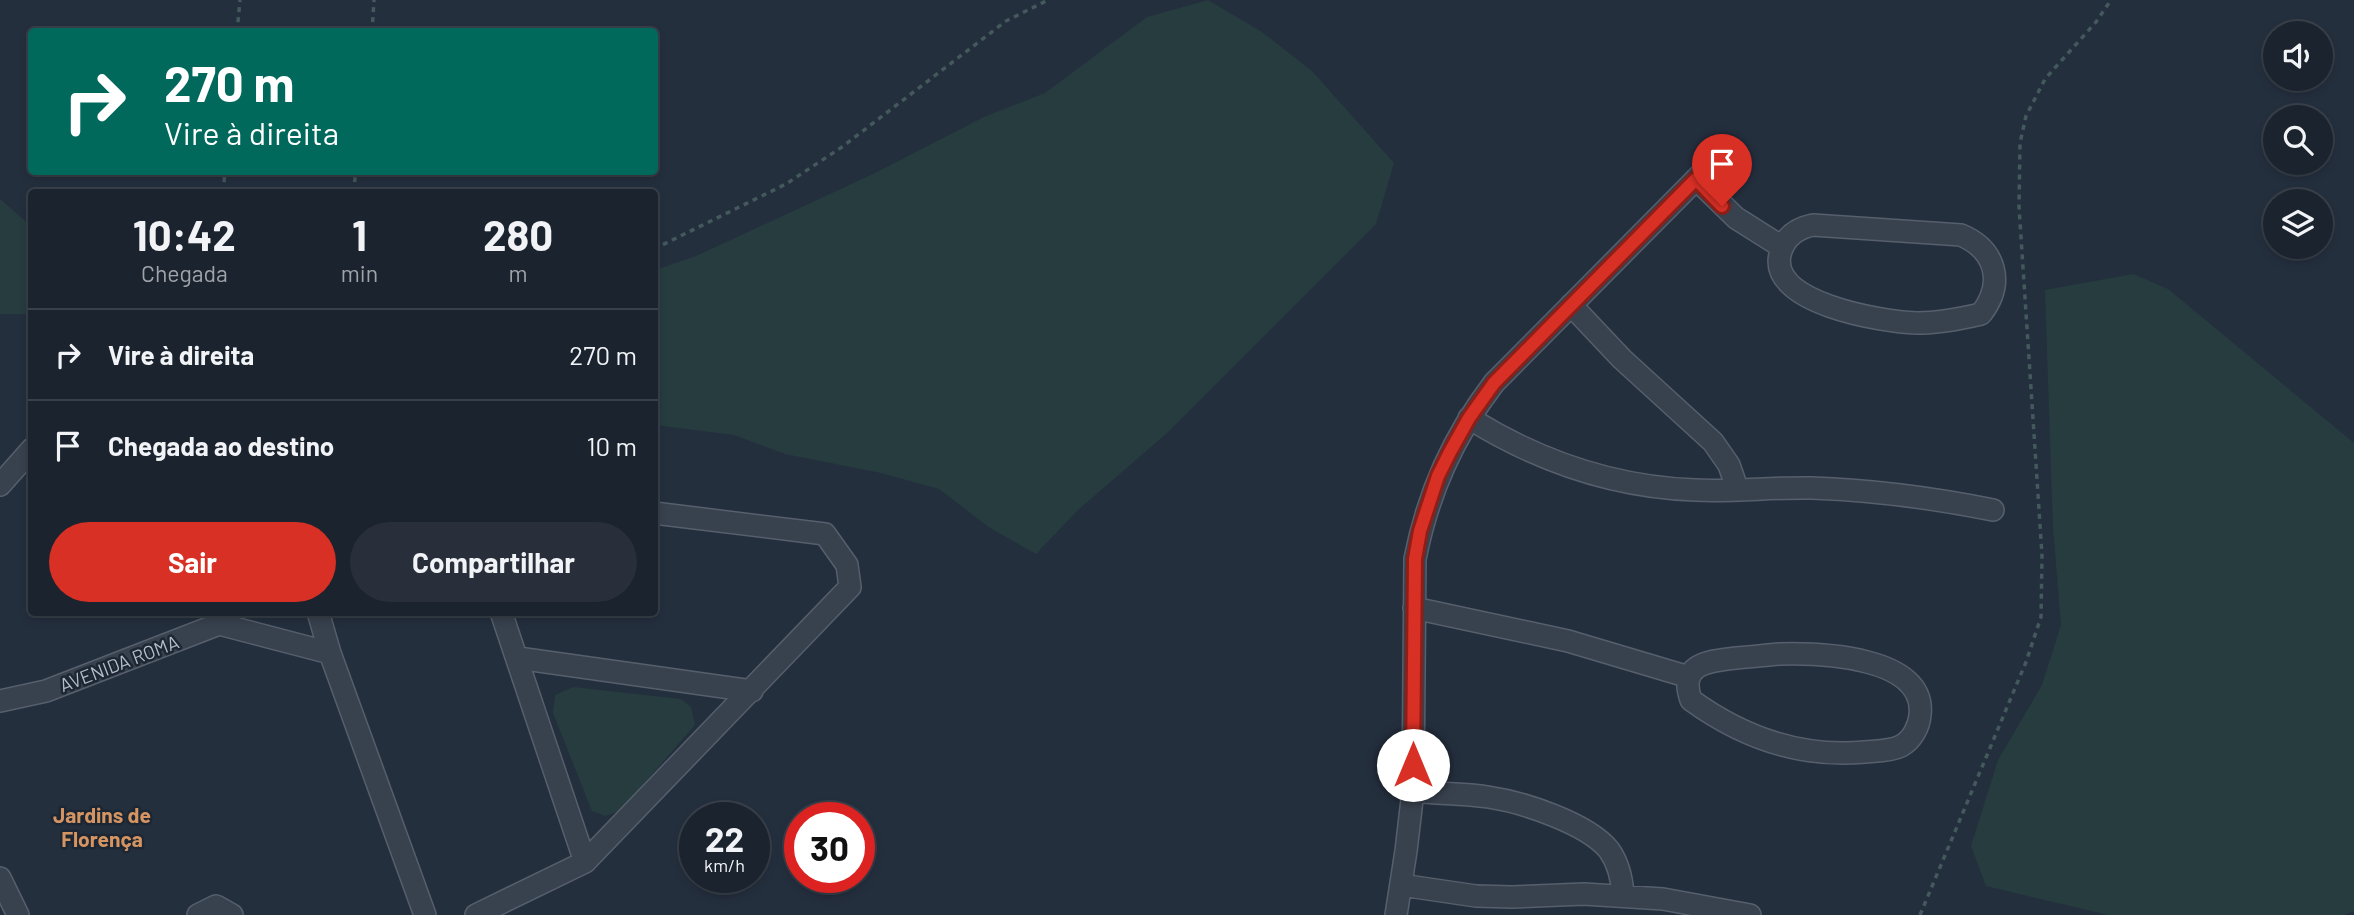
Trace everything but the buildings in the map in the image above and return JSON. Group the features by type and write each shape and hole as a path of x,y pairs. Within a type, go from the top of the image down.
{"street":[{"path":"1396,915 1413,791 1415,559 1420,531 1438,476 1469,418 1494,383 1724,151"},
{"path":"1696,179 1736,218 1782,247"},
{"path":"1813,225 1961,235 1980,246 1987,254 1995,275 1992,296 1981,314 1920,323 1878,320 1819,301 1787,281 1780,272 1782,247 1798,230 1813,225"},
{"path":"1571,305 1632,369 1713,442 1729,465 1737,488"},
{"path":"1469,418 1528,452 1614,481 1670,489 1858,490 1914,496 1993,510"},
{"path":"0,485 28,454"},
{"path":"476,915 586,862 850,587 847,565 825,534 658,513"},
{"path":"1414,608 1568,641 1689,677"},
{"path":"319,616 330,653 425,915"},
{"path":"502,616 586,862"},
{"path":"225,618 330,653"},
{"name":"AVENIDA ROMA","path":"0,701 46,691 225,618"},
{"path":"1780,654 1841,657 1899,674 1913,687 1920,714 1914,733 1899,747 1857,753 1815,752 1772,743 1719,719 1691,700 1689,677 1698,666 1710,660 1780,654"},
{"path":"518,658 752,691"},
{"path":"1413,791 1488,797 1535,808 1558,818 1603,844 1610,852 1619,870 1623,895"},
{"path":"0,878 18,915"},
{"path":"1401,885 1500,897 1623,895 1687,902 1750,915"}],"path":[{"path":"237,28 240,0"},
{"path":"372,28 374,0"},
{"path":"658,247 786,184 842,147 1006,21 1048,0"},
{"path":"1920,915 2026,662 2041,617 2042,555 2020,207 2020,143 2026,116 2045,79 2096,22 2110,0"}],"green space":[{"path":"1208,0 1262,32 1312,71 1394,163 1376,224 1167,433 1078,510 1036,554 990,528 939,489 881,473 785,454 734,435 658,425 658,269 696,256 871,175 984,117 1045,93 1147,17"},
{"path":"0,199 28,223 28,314 0,314"},
{"path":"2133,274 2168,289 2354,443 2354,911 2345,915 2108,915 1986,886 1971,846 1998,760 2042,685 2061,625 2053,528 2045,290"},
{"path":"573,687 681,699 691,707 695,725 620,811 605,816 592,811 553,713 555,695"}],"district":[{"name":"Jardins de Florença","path":"102,826"}],"route":[{"path":"1413,765 1415,559 1428,503 1450,452 1477,405 1494,383 1696,179 1722,206"}]}
